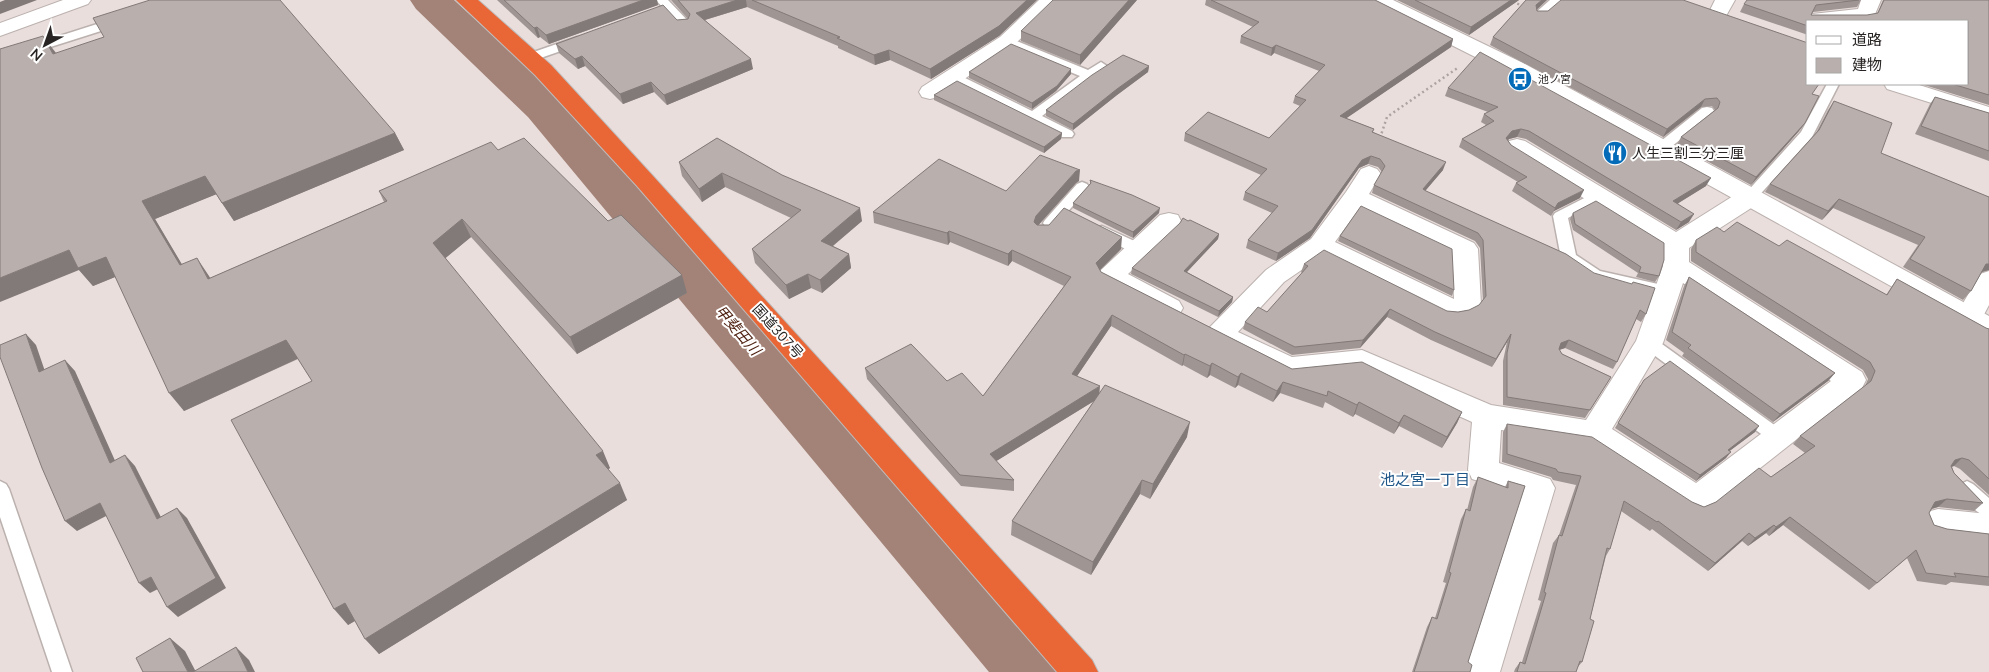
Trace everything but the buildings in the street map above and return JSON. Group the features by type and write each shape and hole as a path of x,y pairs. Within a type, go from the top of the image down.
{"highway":[{"name":"国道307号","path":"466,0 549,77 645,181 1080,672"}],"street":[{"path":"0,30 81,0"},
{"path":"930,92 1007,41 1051,0"},
{"path":"1377,0 1483,50 1979,323 1989,280"},
{"path":"1818,20 1819,18 1866,15 1872,0"},
{"path":"1897,85 1989,114"},
{"path":"1168,221 1110,276 1289,368 1362,360 1487,416 1594,433 1697,500 1852,380 1673,267 1598,196 1517,146"},
{"path":"1220,334 1275,276 1320,245 1355,197 1369,174"},
{"path":"1320,245 1454,310 1468,304 1465,249 1355,197"},
{"path":"1594,433 1615,380 1649,343 1673,267 1750,197"},
{"path":"1482,672 1538,488 1483,470 1487,416"},
{"path":"1938,522 1989,528"}],"lane":[{"path":"1540,14 1557,0"},
{"path":"663,6 685,25"},
{"path":"0,59 129,18"},
{"path":"530,58 585,38"},
{"path":"1007,41 1089,75"},
{"path":"1033,117 1101,66"},
{"path":"953,77 1067,134"},
{"path":"1750,197 1807,134 1832,85"},
{"path":"1661,148 1706,111"},
{"path":"1042,232 1082,187"},
{"path":"1598,196 1560,216 1569,258 1595,275 1673,267"},
{"path":"1062,211 1138,249"},
{"path":"1649,343 1778,437"},
{"path":"1953,475 1989,510"},
{"path":"0,488 62,672"}],"path":[{"path":"1369,174 1387,117 1483,50"}],"waterway":[{"name":"甲斐田川","path":"430,0 544,107 1034,672"}],"place":[{"name":"池ノ宮","path":"1520,79"},
{"name":"人生三割三分三厘","path":"1615,153"}],"district":[{"name":"池之宮一丁目","path":"1425,479"}]}
